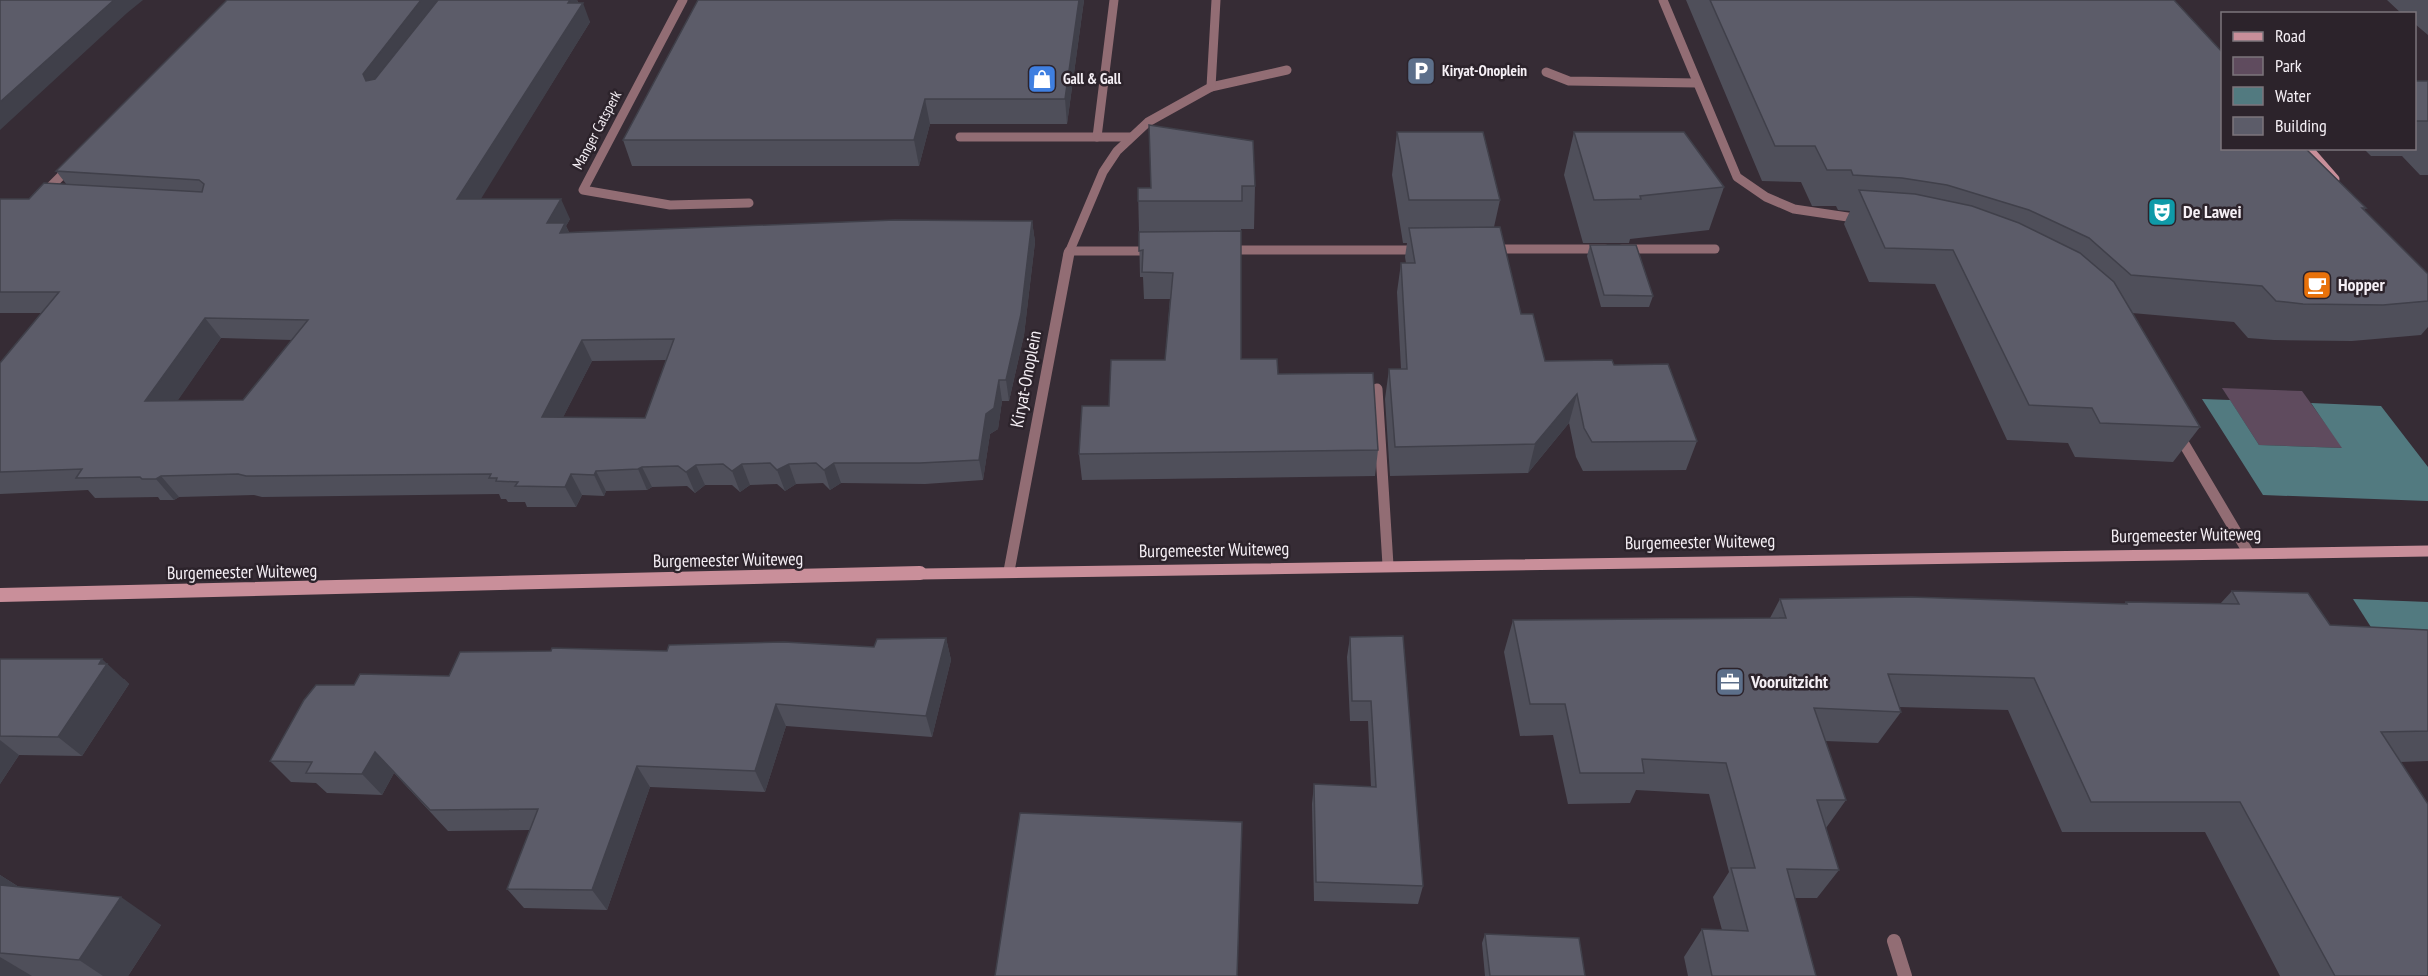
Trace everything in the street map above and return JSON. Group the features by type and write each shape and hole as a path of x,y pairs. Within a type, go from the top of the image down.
{"street":[{"name":"Manger Catsperk","path":"683,0 582,190 670,205 749,203"},
{"path":"1097,137 1114,0"},
{"path":"1211,87 1216,0"},
{"path":"1663,0 1737,177 1778,205 1805,214 1868,220"},
{"name":"Kiryat-Onoplein","path":"1009,571 1069,251 1103,172 1130,137 1148,122 1211,87 1287,70"},
{"path":"1546,72 1569,81 1697,83"},
{"path":"960,137 1130,137"},
{"path":"2310,150 2346,191"},
{"path":"56,197 41,196 82,155"},
{"path":"1476,249 1715,249"},
{"path":"1069,251 1165,250"},
{"path":"1212,250 1428,250"},
{"path":"1377,389 1388,566"},
{"path":"2174,426 2248,552"},
{"name":"Burgemeester Wuiteweg","path":"0,595 1009,571 2428,551"},
{"path":"1894,941 1905,976"}],"green space":[{"path":"2222,388 2302,391 2343,448 2259,445"}],"water":[{"path":"2202,399 2230,400 2259,445 2342,448 2311,403 2381,406 2428,467 2428,501 2263,495"},
{"path":"2353,599 2428,602 2428,637 2376,635"}],"building":[{"path":"0,0 114,0 0,102"},
{"path":"227,0 421,0 363,74 366,81 375,79 438,0 570,0 568,3 583,3 457,199 561,199 547,223 565,223 560,233 895,220 1032,221 1021,314 1006,380 999,380 994,408 986,414 979,460 834,463 824,470 816,463 789,464 777,470 770,463 742,464 732,471 723,464 696,465 686,472 678,466 642,467 596,471 594,475 571,474 565,487 515,486 518,482 496,481 497,478 489,478 491,474 246,476 238,474 161,476 156,479 142,479 140,477 76,478 82,469 0,472 0,363 59,292 0,292 0,199 29,199 44,183 202,192 204,184 199,180 56,171","holes":["205,318 308,320 243,400 145,401","674,339 645,418 542,417 582,340"]},
{"path":"698,0 1079,0 1065,99 925,99 914,140 623,140"},
{"path":"1710,0 2174,0 2221,51 2221,150 2307,150 2428,274 2428,301 2383,305 2303,304 2276,301 2262,286 2131,275 2089,238 2029,210 1947,185 1902,178 1853,175 1851,170 1827,170 1815,146 1775,146"},
{"path":"2416,81 2428,81 2428,121 2416,121"},
{"path":"1149,125 1253,141 1255,186 1242,186 1242,201 1138,201 1138,188 1151,188"},
{"path":"1397,132 1483,132 1500,200 1409,200"},
{"path":"1574,132 1684,132 1724,187 1640,196 1641,199 1594,200"},
{"path":"1859,190 1915,194 1972,206 2019,223 2080,253 2114,282 2200,427 2100,423 2092,408 2029,405 1953,250 1885,248"},
{"path":"1500,227 1521,314 1533,314 1545,361 1612,360 1614,365 1668,364 1697,441 1592,442 1584,428 1577,394 1535,444 1395,447 1389,369 1407,369 1401,263 1415,263 1409,228"},
{"path":"1241,231 1241,359 1277,359 1278,374 1373,373 1378,450 1079,454 1082,406 1109,406 1111,360 1165,360 1173,273 1142,272 1143,250 1139,251 1139,232"},
{"path":"1590,245 1636,245 1653,296 1604,295"},
{"path":"2232,591 2308,593 2330,625 2428,630 2428,731 2381,732 2428,804 2428,976 2335,976 2240,802 2091,802 2034,678 1888,674 1901,712 1814,708 1846,800 1817,800 1839,870 1787,869 1816,976 1712,976 1702,929 1748,931 1731,868 1755,868 1726,763 1642,759 1644,773 1580,773 1565,704 1530,704 1513,620 1786,618 1780,599 1911,597 2127,604 2126,602 2239,604"},
{"path":"1403,636 1423,886 1316,882 1314,784 1376,787 1371,701 1352,701 1350,637"},
{"path":"946,638 926,716 776,704 755,771 637,766 592,890 507,889 538,809 430,810 375,752 362,774 306,773 312,762 270,761 304,700 316,685 354,685 360,674 449,676 460,652 551,651 552,648 667,651 669,645 784,642 874,647 877,639"},
{"path":"0,659 102,659 99,664 107,664 58,737 0,736"},
{"path":"1020,813 1242,822 1237,976 995,976"},
{"path":"0,885 121,897 79,960 0,953"},
{"path":"1485,934 1579,938 1585,976 1490,976"}],"place":[{"name":"Kiryat-Onoplein","path":"1421,71"},
{"name":"Gall & Gall","path":"1042,79"},
{"name":"De Lawei","path":"2162,212"},
{"name":"Hopper","path":"2317,285"},
{"name":"Vooruitzicht","path":"1730,682"}]}
